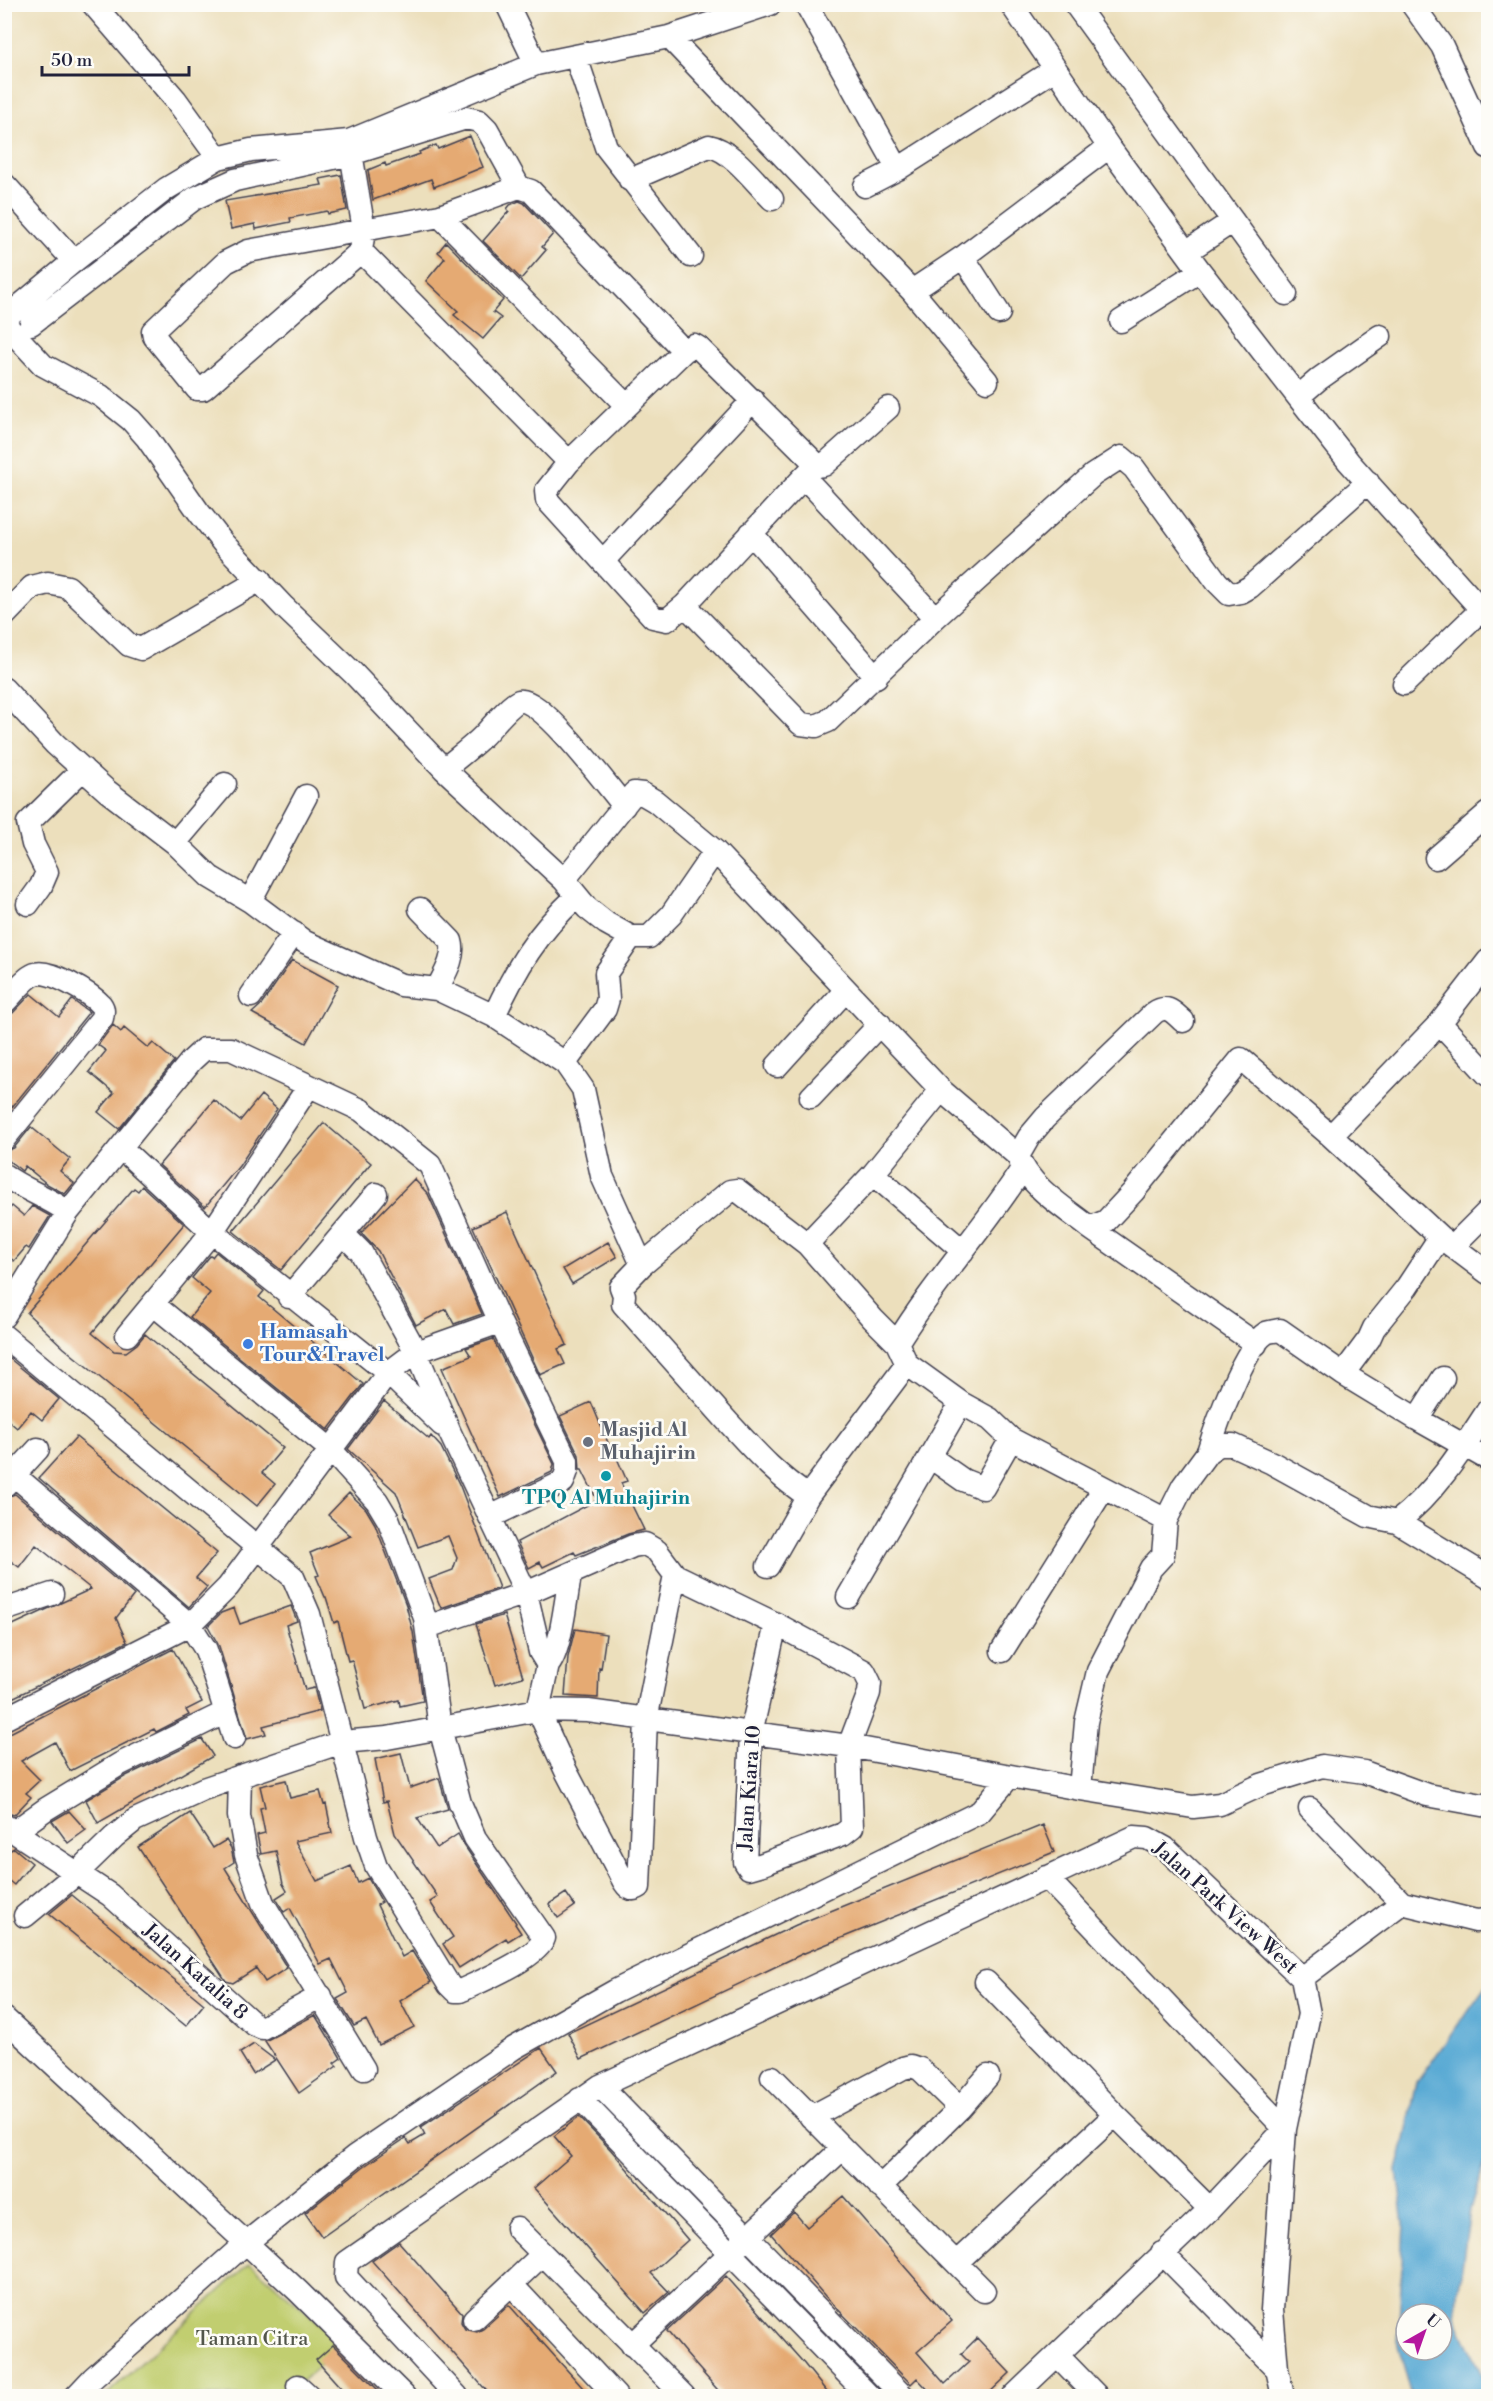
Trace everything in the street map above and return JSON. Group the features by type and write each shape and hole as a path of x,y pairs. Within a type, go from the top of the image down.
{"street":[{"path":"93,4 176,100 218,158"},
{"path":"507,4 536,64"},
{"path":"715,851 671,915 649,937 632,937 606,923 444,768 217,536 147,438 131,420 101,396 44,365 29,352 4,321 74,261 166,189 218,158 251,150 350,147 536,64 669,37 770,4"},
{"path":"806,4 898,169"},
{"path":"1011,4 1109,147 1200,271 1298,397 1368,482 1485,613 1404,684"},
{"path":"1074,4 1286,294"},
{"path":"1412,4 1442,46 1488,147"},
{"path":"669,37 912,291 987,381"},
{"path":"576,57 606,147 691,256"},
{"path":"865,186 898,169 1055,69"},
{"path":"31,324 195,198 235,180 350,147 466,118 479,121 487,129 519,186 531,191 684,351"},
{"path":"630,180 709,146 720,148 730,156 772,199"},
{"path":"350,147 362,241 569,462"},
{"path":"912,291 963,257 1109,147"},
{"path":"4,184 74,261"},
{"path":"362,241 202,389 197,389 154,336 154,328 226,262 248,251 362,241 440,216 519,186"},
{"path":"440,216 626,405"},
{"path":"1186,252 1233,221"},
{"path":"963,257 999,313"},
{"path":"1121,321 1200,271"},
{"path":"1298,397 1319,379 1380,336"},
{"path":"692,345 696,345 753,400 814,462 809,471 685,605 667,620 653,617 545,495 547,488 569,462 626,405 692,345"},
{"path":"603,561 753,400"},
{"path":"809,471 824,465 888,408"},
{"path":"685,605 801,724 816,726 828,721 935,618 1093,475 1121,457 1134,468 1217,582 1229,594 1242,592 1250,587 1368,482"},
{"path":"809,471 935,618"},
{"path":"751,533 876,677"},
{"path":"4,615 32,587 48,583 68,587 129,645 141,649 260,580"},
{"path":"4,689 55,744 107,791 175,843 210,877 250,901 305,942 401,985 437,989 494,1016 565,1063 583,1089 602,1176 642,1265"},
{"path":"444,768 519,701 526,701 534,705 556,725 624,806"},
{"path":"28,904 41,886 47,872 33,844 28,824 83,769"},
{"path":"175,843 225,784"},
{"path":"494,1016 511,980 530,949 552,920 570,888 624,806 634,793 644,794 715,851 941,1090 1020,1163 1040,1187 1090,1228 1256,1344"},
{"path":"250,901 306,796"},
{"path":"1436,858 1488,813"},
{"path":"420,909 451,941 453,948 451,960 437,989"},
{"path":"251,996 294,933"},
{"path":"565,1063 605,1009 608,999 606,973 632,937"},
{"path":"1331,1136 1440,1023 1488,961"},
{"path":"4,1003 27,979 45,972 69,983 95,1000 104,1011 102,1018 4,1139"},
{"path":"777,1066 846,990"},
{"path":"897,1343 910,1321 997,1209 1020,1163 1029,1137 1045,1118 1154,1013 1162,1008 1169,1009 1183,1021"},
{"path":"1440,1023 1488,1075"},
{"path":"811,1097 880,1024"},
{"path":"4,1316 68,1212 190,1061 204,1049 231,1049 361,1110 430,1165 500,1322 567,1461 568,1467 563,1482 490,1517"},
{"path":"1090,1228 1106,1221 1133,1192 1241,1059 1331,1136 1447,1241 1488,1273"},
{"path":"127,1335 212,1232 309,1086"},
{"path":"807,1244 873,1174 941,1090"},
{"path":"121,1148 212,1232 289,1297 388,1373 450,1433"},
{"path":"873,1174 963,1251"},
{"path":"4,1175 15,1183 50,1199 68,1212"},
{"path":"808,1496 788,1483 763,1460 623,1304 624,1295 621,1287 642,1265 730,1191 736,1190 807,1244 897,1343 907,1364 961,1403 990,1419 1011,1439 1166,1520"},
{"path":"289,1297 376,1194"},
{"path":"1343,1374 1369,1339 1374,1328 1447,1241 1488,1211"},
{"path":"343,1234 361,1252 416,1352 450,1433 526,1593 540,1652 548,1665"},
{"path":"4,1336 293,1577 309,1614 366,1837 376,1866 449,1984 455,1991 460,1991 532,1954 543,1943 544,1938 475,1838 460,1803 440,1728 427,1627 389,1521 377,1502 330,1449 153,1304"},
{"path":"4,1719 190,1625 228,1587 259,1548 388,1373 416,1352 500,1322"},
{"path":"1080,1789 1086,1722 1098,1671 1151,1568 1163,1555 1166,1520 1183,1486 1208,1452 1216,1425 1243,1366 1256,1344 1267,1332 1280,1330 1343,1374 1488,1460"},
{"path":"768,1566 808,1496 907,1364"},
{"path":"1417,1419 1443,1378"},
{"path":"848,1598 961,1403"},
{"path":"1397,1522 1425,1496 1465,1446 1488,1410"},
{"path":"930,1457 963,1480 983,1488 1011,1439"},
{"path":"1208,1452 1219,1445 1233,1445 1272,1462 1368,1516 1397,1522 1488,1577"},
{"path":"38,1449 9,1481 190,1625 206,1650 224,1713 234,1738"},
{"path":"1002,1651 1104,1488"},
{"name":"Jalan Kiara 10","path":"427,1627 526,1593 633,1546 645,1544 657,1551 675,1575 776,1624 864,1671 870,1683 869,1693 849,1746 852,1827 849,1831 749,1868 745,1862 751,1733 776,1624"},
{"path":"570,1575 556,1650 548,1665 538,1710 566,1771 623,1881 628,1887 634,1889 639,1887 646,1720 675,1575"},
{"path":"5,1609 52,1594"},
{"path":"25,1916 76,1874 135,1820 203,1789 342,1742 387,1738 538,1710 588,1711 849,1746 1080,1789 1193,1807 1220,1804 1261,1785 1322,1766 1364,1772 1427,1795 1488,1806"},
{"path":"76,1874 9,1828 46,1809 120,1764 224,1713"},
{"path":"240,1776 239,1816 246,1855 263,1903 364,2069"},
{"path":"76,2397 101,2371 247,2242 355,2156 514,2048 615,1991 980,1812 1010,1776"},
{"path":"1310,1809 1402,1903 1476,1921 1488,1920"},
{"name":"Jalan Park View West","path":"1046,1877 1134,1837 1147,1838 1165,1848 1302,1978"},
{"name":"Jalan Katalia 8","path":"76,1874 110,1895 255,2025 262,2028 321,1996"},
{"path":"457,2397 346,2277 347,2262 600,2086 1046,1877 1285,2129"},
{"path":"1283,2397 1277,2369 1272,2310 1285,2129 1309,2014 1302,1978 1402,1903"},
{"path":"986,1982 1210,2209"},
{"path":"4,2018 247,2242 345,2336 404,2397"},
{"path":"811,2117 903,2068 911,2066 920,2069 960,2108"},
{"path":"880,2187 960,2108 988,2076"},
{"path":"772,2078 984,2291"},
{"path":"600,2086 903,2397"},
{"path":"580,2099 869,2397"},
{"path":"957,2262 1115,2115"},
{"path":"1014,2397 1210,2209 1285,2129"},
{"path":"632,2345 842,2149"},
{"path":"517,2228 682,2396"},
{"path":"1162,2253 1277,2369"},
{"path":"474,2319 542,2255"},
{"path":"512,2285 616,2397"},
{"path":"1058,2356 1097,2397"}],"green space":[{"name":"Taman Citra","path":"250,2263 343,2343 286,2396 105,2396"}],"water":[{"path":"1488,1983 1488,2152 1470,2210 1455,2315 1488,2389 1488,2396 1412,2396 1403,2362 1454,2362 1454,2302 1400,2302 1404,2223 1397,2170 1417,2082"}],"building":[{"path":"470,136 483,167 434,187 431,179 373,200 368,170 420,154 419,152 436,145 438,149"},
{"path":"341,175 347,210 290,218 291,222 256,229 255,224 231,229 225,201 322,185 320,179"},
{"path":"519,201 524,203 553,234 542,247 546,250 521,279 483,241 509,211 507,209 510,205"},
{"path":"446,242 503,300 493,312 501,318 483,339 454,315 458,311 426,281 445,258 438,252"},
{"path":"292,960 338,985 306,1043 252,1013 262,1004"},
{"path":"31,994 59,1017 72,1000 89,1012 4,1117 4,1017 13,1013"},
{"path":"113,1025 121,1032 124,1028 148,1048 153,1043 174,1061 119,1129 98,1112 114,1093 89,1072 106,1051 98,1045"},
{"path":"261,1095 277,1109 239,1166 205,1207 159,1165 214,1100 240,1121"},
{"path":"324,1123 371,1163 281,1270 233,1231"},
{"path":"31,1127 70,1159 60,1171 74,1183 65,1194 47,1184 25,1166 22,1171 4,1157 4,1152 14,1148"},
{"path":"414,1179 428,1194 482,1314 454,1324 446,1309 416,1325 378,1251 361,1233"},
{"path":"142,1186 184,1224 92,1333 114,1351 126,1352 145,1334 283,1448 262,1473 275,1484 257,1506 64,1348 27,1313 134,1188 138,1191"},
{"path":"12,1206 24,1216 32,1206 50,1216 29,1249 26,1247 14,1261 4,1253 4,1215"},
{"path":"507,1212 567,1345 558,1349 565,1364 540,1375 473,1227"},
{"path":"608,1242 617,1257 572,1284 563,1269"},
{"path":"216,1252 264,1291 259,1297 363,1384 328,1430 190,1317 210,1293 192,1278"},
{"path":"493,1339 554,1464 552,1472 500,1497 442,1368 471,1356 466,1348"},
{"path":"4,1354 59,1399 42,1420 31,1411 17,1428 4,1417"},
{"path":"384,1401 429,1439 431,1436 441,1447 460,1486 499,1588 441,1608 429,1579 453,1570 457,1558 448,1536 418,1547 396,1492 348,1449"},
{"path":"591,1402 614,1457 616,1456 627,1481 621,1483 644,1530 576,1555 574,1552 543,1567 540,1562 529,1568 517,1542 597,1500 580,1470 579,1455 560,1416"},
{"path":"76,1437 217,1553 196,1578 207,1587 189,1607 39,1478"},
{"path":"349,1493 366,1509 375,1524 406,1605 413,1632 423,1701 400,1706 399,1700 365,1709 352,1660 348,1661 338,1621 334,1623 326,1597 316,1576 319,1575 310,1553 351,1536 328,1515"},
{"path":"15,1494 134,1595 116,1618 127,1642 4,1702 4,1629 91,1589 36,1545 19,1567 4,1556 4,1498"},
{"path":"291,1606 297,1621 286,1625 305,1690 314,1688 320,1711 263,1726 266,1734 247,1739 219,1646 208,1626 221,1613 234,1608 240,1624"},
{"path":"504,1615 523,1677 495,1685 476,1624"},
{"path":"575,1629 606,1634 601,1669 599,1668 598,1698 565,1696 568,1657"},
{"path":"173,1649 202,1702 186,1710 189,1715 156,1732 154,1729 70,1771 55,1742 21,1761 40,1780 26,1793 31,1797 14,1815 4,1812 4,1736"},
{"path":"202,1739 213,1756 98,1823 86,1800 126,1776"},
{"path":"401,1753 410,1788 439,1778 448,1809 417,1818 437,1848 458,1834 521,1933 508,1941 506,1938 459,1968 443,1944 453,1937 430,1902 438,1897 395,1834 387,1801 383,1802 375,1759"},
{"path":"286,1780 290,1798 320,1791 324,1805 326,1804 332,1833 295,1841 317,1881 351,1866 358,1883 368,1878 382,1902 377,1905 402,1957 412,1951 431,1982 400,2001 414,2027 379,2045 366,2020 354,2026 337,1999 348,1993 331,1959 320,1964 290,1908 284,1912 276,1898 287,1891 283,1884 276,1851 261,1854 257,1835 265,1833 260,1808 265,1807 260,1786"},
{"path":"69,1811 86,1830 68,1843 52,1821"},
{"path":"190,1813 213,1848 226,1840 231,1848 234,1862 225,1868 287,1968 265,1982 256,1968 233,1983 226,1981 138,1847"},
{"path":"1043,1825 1054,1852 802,1954 581,2059 568,2033 796,1925"},
{"path":"14,1848 32,1863 14,1885 4,1877 4,1854"},
{"path":"566,1893 575,1906 558,1918 549,1904"},
{"path":"72,1895 204,2004 186,2026 49,1914"},
{"path":"315,2015 341,2058 334,2063 337,2066 299,2093 265,2041"},
{"path":"254,2044 275,2060 253,2074 240,2053"},
{"path":"541,2048 557,2071 322,2237 305,2213 363,2167 406,2138 410,2144 425,2135 421,2127"},
{"path":"579,2117 611,2150 688,2240 651,2273 669,2292 645,2313 534,2188 571,2156 554,2136"},
{"path":"843,2196 952,2321 917,2352 945,2384 969,2362 961,2354 977,2338 1010,2373 985,2397 932,2397 933,2395 917,2378 911,2384 825,2296 771,2234 794,2212 807,2227"},
{"path":"399,2242 462,2313 461,2322 465,2329 477,2332 483,2329 509,2305 591,2397 492,2397 372,2261"},
{"path":"726,2276 831,2397 724,2397 687,2355 667,2331"},
{"path":"333,2345 385,2397 349,2397 316,2360"}],"place":[{"name":"Hamasah Tour&Travel","path":"248,1344"},
{"name":"Masjid Al Muhajirin","path":"588,1442"},
{"name":"TPQ Al Muhajirin","path":"606,1476"}]}
